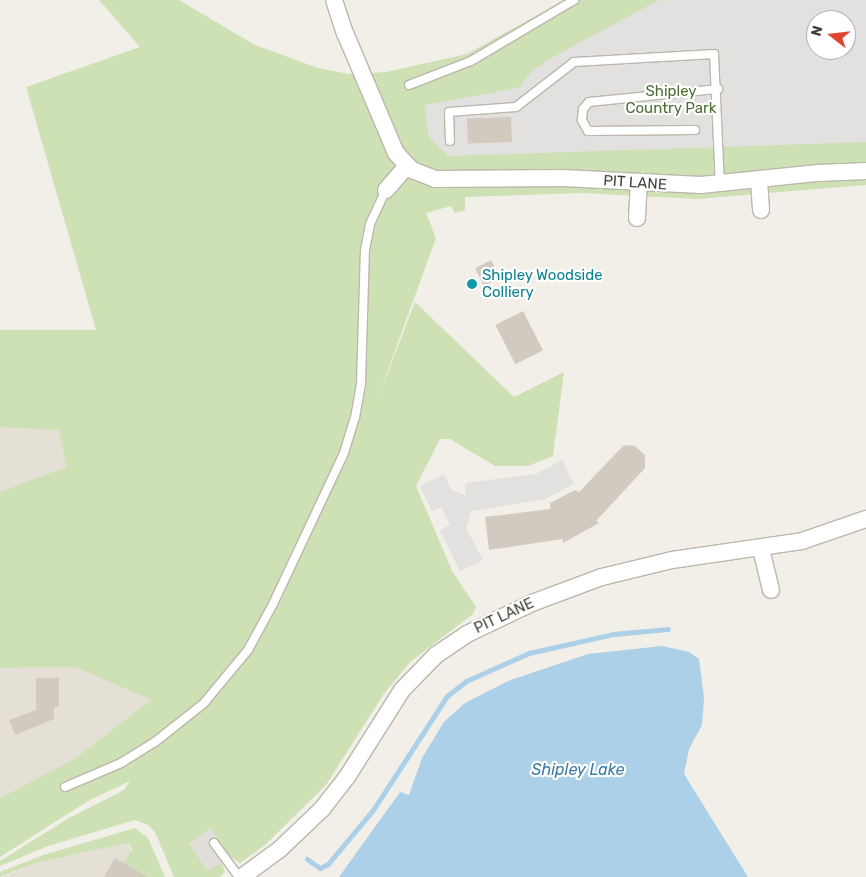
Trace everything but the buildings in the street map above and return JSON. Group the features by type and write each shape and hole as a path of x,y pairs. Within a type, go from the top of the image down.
{"street":[{"name":"PIT LANE","path":"334,0 385,129 399,157 407,166 427,177 445,181 563,178 639,184 720,185 818,173 866,171"},
{"path":"386,190 407,166"},
{"path":"758,181 761,210"},
{"path":"637,218 639,184"},
{"name":"PIT LANE","path":"240,877 280,849 322,809 347,778 402,690 427,663 456,641 500,616 602,577 672,560 761,549 814,538 866,519"},
{"path":"761,549 771,590"}],"lane":[{"path":"409,85 471,61 574,0"},
{"path":"450,141 449,112 516,107 574,62 714,54 718,88 720,185"},
{"path":"695,130 588,131 582,120 584,109 589,102 718,88"},
{"path":"65,787 121,763 155,742 198,708 248,650 273,604 344,453 355,418 361,383 365,250 370,224 386,190"},
{"path":"214,843 240,877"}],"shaded area":[{"path":"659,0 866,0 866,142 448,156 428,136 425,105 518,88 533,70 555,56"},
{"path":"16,426 59,430 66,468 0,492 0,427"},
{"path":"562,460 574,484 545,499 471,511 466,528 483,560 460,571 440,530 450,525 441,507 432,511 420,486 444,474 451,490 466,495 465,483 536,474"},
{"path":"75,667 151,700 74,759 0,798 0,668"},
{"path":"211,828 231,855 209,872 189,845"},
{"path":"129,843 134,869 132,877 2,877 35,863"}],"green space":[{"name":"Shipley Country Park","path":"99,0 179,0 255,45 318,68 349,74 386,72 467,54 564,0 866,0 866,185 697,199 582,193 465,197 465,210 455,213 451,206 426,213 436,238 376,403 415,302 514,397 564,372 553,456 528,466 495,466 450,439 440,439 416,486 452,571 476,607 473,614 410,662 383,695 326,785 265,845 240,863 229,856 211,828 189,844 208,871 221,862 225,872 220,877 174,877 155,832 148,825 135,820 48,846 0,866 0,861 69,818 124,790 130,781 88,801 0,857 0,798 74,759 151,700 75,667 0,668 0,492 66,467 59,430 0,427 0,330 96,330 26,87 140,47"},
{"path":"135,828 148,838 165,877 132,877 134,869 124,863 132,850 129,843 35,863 0,877 0,872 43,855"}],"water":[{"name":"Shipley Lake","path":"662,646 689,652 699,659 704,698 702,725 689,749 684,774 748,877 339,877 400,792 409,795 422,758 444,722 465,703 508,681 588,654"}],"waterway":[{"path":"307,859 320,868 328,864 373,810 447,696 466,681 529,653 613,634 668,629"}],"place":[{"name":"Shipley Woodside Colliery","path":"472,284"}]}
